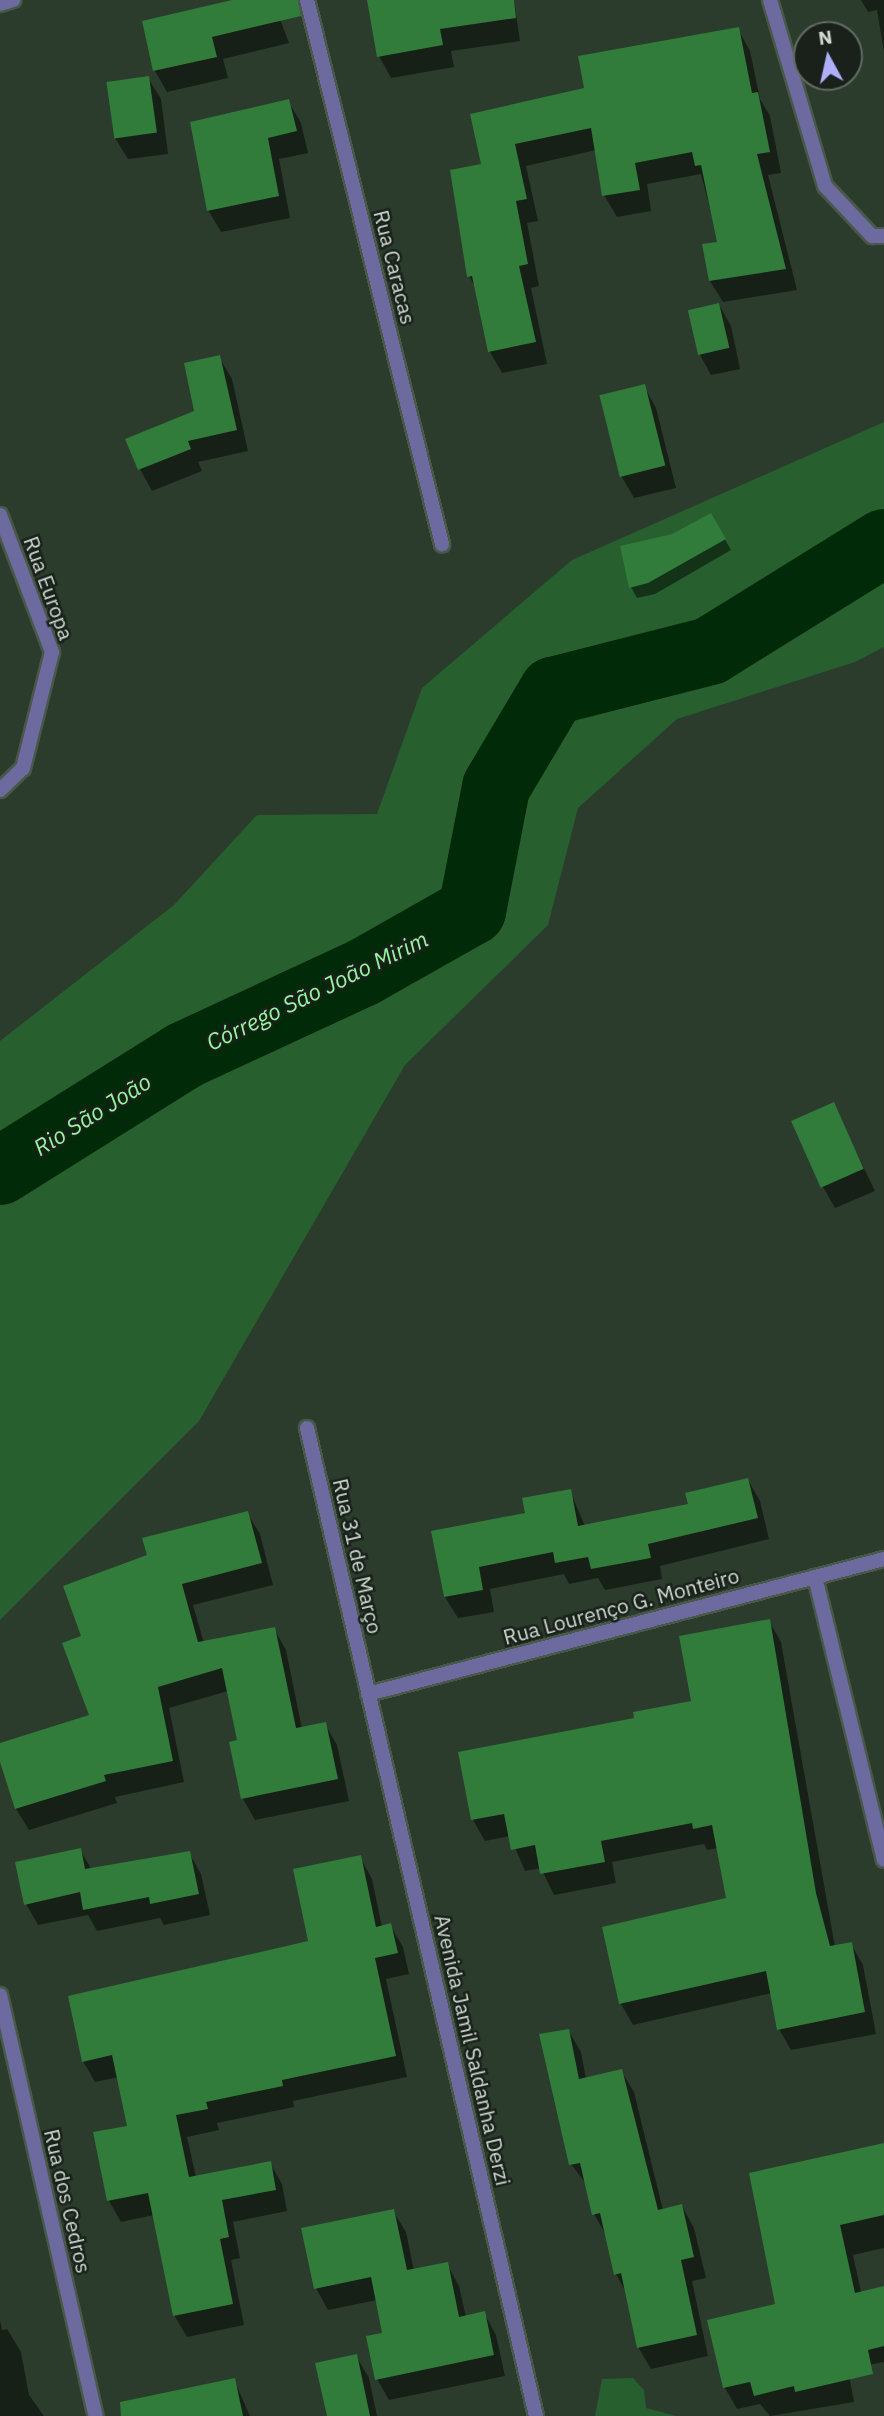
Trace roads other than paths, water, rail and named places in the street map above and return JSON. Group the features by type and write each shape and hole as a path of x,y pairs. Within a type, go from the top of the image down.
{"street":[{"path":"0,4 13,0"},
{"name":"Rua Caracas","path":"307,0 442,544"},
{"path":"771,0 825,186 872,236 884,236"},
{"name":"Rua Europa","path":"0,515 52,652 23,768 0,790"},
{"name":"Rua 31 de Março","path":"307,1428 368,1694"},
{"name":"Rua Lourenço G. Monteiro","path":"368,1694 884,1559"},
{"path":"815,1577 884,1860"},
{"name":"Avenida Jamil Saldanha Derzi","path":"368,1694 536,2416"},
{"name":"Rua dos Cedros","path":"0,1995 96,2416"}],"waterway":[{"name":"Córrego São João Mirim","path":"0,1171 183,1056 364,972 472,911 496,787 553,691 710,651 884,543"}],"water label":[{"name":"Rio São João","path":"92,1114"}]}
